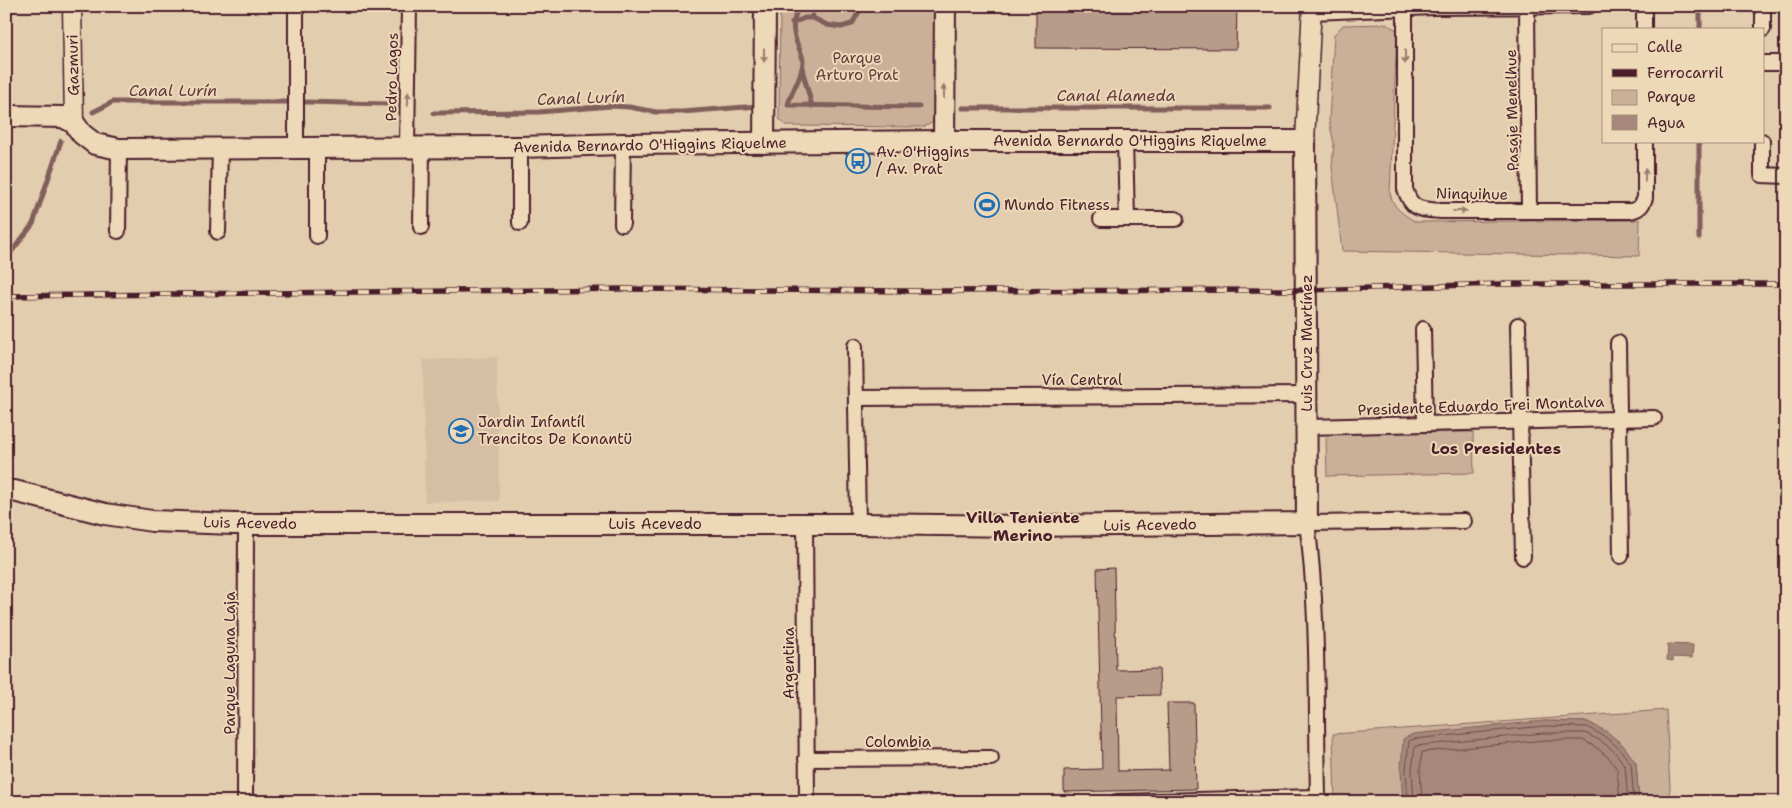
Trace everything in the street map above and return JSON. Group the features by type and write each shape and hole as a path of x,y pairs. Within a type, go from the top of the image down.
{"main road":[{"path":"764,143 765,6"},
{"path":"944,6 944,140"},
{"path":"6,116 63,117 74,123"},
{"name":"Avenida Bernardo O'Higgins Riquelme","path":"74,123 82,134 96,144 119,149 520,147 944,140 1305,141"},
{"name":"Luis Cruz Martínez","path":"1305,141 1308,427 1307,523"},
{"name":"Luis Acevedo","path":"6,491 14,491 105,514 152,521 246,524 858,524 1022,526 1307,523"}],"street":[{"name":"Gazmuri","path":"72,6 74,123"},
{"path":"296,6 296,149"},
{"name":"Pedro Lagos","path":"409,6 415,148 422,227"},
{"path":"1312,9 1589,6"},
{"path":"1644,6 1644,28"},
{"path":"1762,28 1763,6"},
{"name":"Pasaje Menelhue","path":"1529,211 1536,7"},
{"name":"Ninquihue","path":"1405,8 1405,189 1408,200 1420,209 1440,211 1631,212 1640,208 1645,198 1645,142"},
{"name":"Luis Cruz Martínez","path":"1305,141 1312,9"},
{"path":"1764,63 1786,62"},
{"path":"1125,141 1126,219"},
{"path":"1762,142 1762,175 1786,176"},
{"path":"622,224 623,144"},
{"path":"520,147 520,223"},
{"path":"118,231 119,149"},
{"path":"218,232 220,149"},
{"path":"317,149 317,236"},
{"path":"1101,220 1176,219"},
{"path":"1518,325 1523,557"},
{"path":"1423,329 1425,424"},
{"path":"1618,344 1621,556"},
{"path":"855,346 858,524"},
{"name":"Vía Central","path":"856,398 1307,395"},
{"name":"Presidente Eduardo Frei Montalva","path":"1308,427 1654,418"},
{"path":"1117,802 1318,797 1315,627 1312,556 1307,523 1464,521"},
{"name":"Parque Laguna Laja","path":"245,802 246,524"},
{"name":"Argentina","path":"805,524 807,802"},
{"name":"Colombia","path":"806,759 991,758"}],"shaded area":[{"name":"Jardin Infantíl Trencitos De Konantü","path":"497,357 499,501 425,502 423,360"}],"green space":[{"name":"Parque Arturo Prat","path":"780,6 935,6 935,117 932,123 923,127 787,126 779,119"},
{"path":"1386,24 1397,30 1390,194 1394,204 1400,211 1416,222 1640,220 1639,256 1342,251 1332,166 1334,144 1329,120 1334,35 1343,25"},
{"path":"1473,432 1474,473 1327,476 1326,438 1331,434"},
{"path":"1666,710 1670,788 1668,802 1639,802 1636,763 1623,745 1607,732 1588,722 1544,721 1401,770 1403,802 1335,802 1333,734"}],"water":[{"path":"1668,644 1693,645 1692,658 1673,657 1673,661 1667,660"},
{"path":"1544,721 1588,722 1607,732 1623,745 1636,763 1639,802 1403,802 1401,770 1403,739 1413,734"}],"building":[{"path":"1036,6 1237,6 1236,49 1036,48"},
{"path":"1114,568 1116,670 1159,669 1160,695 1117,696 1118,771 1169,770 1167,703 1194,703 1196,789 1064,792 1064,770 1102,769 1097,569"}],"waterway":[{"name":"Canal Lurín","path":"800,6 793,26 803,61 799,78 788,105 919,107"},
{"path":"811,6 813,18"},
{"path":"792,23 805,18 813,18 827,25 841,27 852,24 862,6"},
{"path":"1700,6 1700,28"},
{"name":"Canal Alameda","path":"802,69 812,106"},
{"name":"Canal Lurín","path":"93,112 113,102 286,102"},
{"name":"Canal Lurín","path":"306,102 386,104"},
{"name":"Canal Lurín","path":"434,113 539,112 611,106 656,112 682,112 758,106"},
{"name":"Canal Alameda","path":"962,108 1270,108"},
{"name":"Canal Lurín","path":"6,255 9,255 33,224 61,141"},
{"path":"1699,142 1699,238"}],"railway":[{"path":"6,296 624,289 916,291 1307,290 1500,284 1786,284"}],"place":[{"name":"Av. O'Higgins / Av. Prat","path":"858,161"},
{"name":"Mundo Fitness","path":"987,205"},
{"name":"Jardin Infantíl Trencitos De Konantü","path":"461,431"}],"district":[{"name":"Los Presidentes","path":"1496,448"},
{"name":"Villa Teniente Merino","path":"1023,526"}]}
